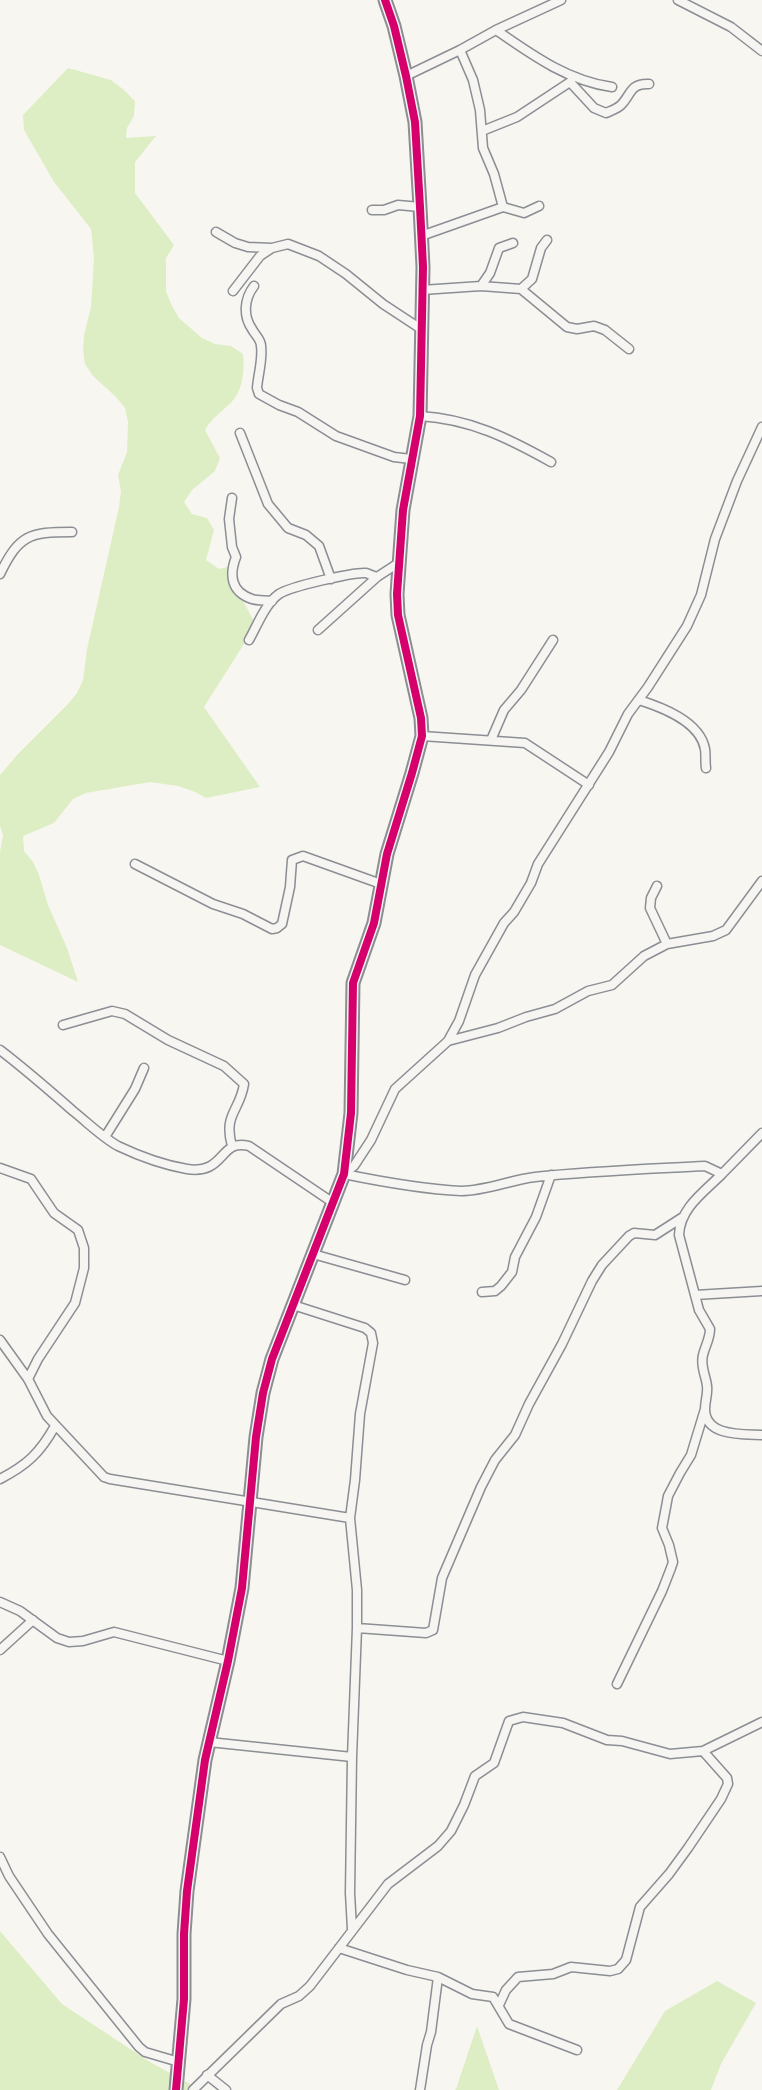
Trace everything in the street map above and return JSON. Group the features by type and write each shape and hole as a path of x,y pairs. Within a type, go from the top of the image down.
{"street":[{"path":"176,2090 184,2000 184,1934 187,1891 205,1760 228,1661 242,1588 256,1437 263,1393 272,1359 344,1174 351,1113 353,983 374,923 386,854 422,736 421,718 398,614 397,594 403,510 420,416 422,290 420,207 415,122 406,76 385,0"},
{"path":"406,76 496,30 561,0"},
{"path":"678,0 731,27 762,51"},
{"path":"496,30 532,55 578,80 612,87"},
{"path":"460,50 473,80 480,110 483,148 494,174 504,207"},
{"path":"482,131 516,117 570,82 594,108 606,113 621,106 635,87 640,84 648,84"},
{"path":"372,210 384,210 398,205 420,207"},
{"path":"421,236 504,207 524,213 539,206"},
{"path":"216,232 235,243 248,247 272,248 288,244 319,256 346,274 383,304 421,329"},
{"path":"521,289 532,279 541,248 547,240"},
{"path":"481,286 490,273 499,248 513,242"},
{"path":"233,291 260,256 272,248"},
{"path":"254,286 246,300 245,314 260,341 261,354 257,388 259,394 279,405 298,412 336,436 394,457 411,459"},
{"path":"422,290 481,286 521,289 567,327 577,329 594,326 605,330 629,348"},
{"path":"420,416 445,417 473,425 508,438 551,462"},
{"path":"344,1174 354,1166 371,1140 395,1089 448,1041 459,1021 475,975 482,961 504,923 514,912 531,883 538,864 609,752 628,714 687,626 702,594 715,539 737,481 762,427"},
{"path":"240,432 268,504 288,528 306,535 319,546 331,579"},
{"path":"232,498 230,522 232,547 236,557 231,571 233,580 238,589 247,597 272,601"},
{"path":"0,574 10,552 21,542 42,532 72,532"},
{"path":"318,630 377,578 400,562"},
{"path":"249,640 272,601 280,593 302,584 311,584 345,575 367,573 377,578"},
{"path":"491,740 504,710 526,683 553,640"},
{"path":"638,700 667,710 687,722 699,735 705,747 706,768"},
{"path":"422,736 525,743 589,784"},
{"path":"135,864 213,904 243,914 272,929 282,924 290,887 292,860 297,857 303,856 381,884"},
{"path":"448,1041 498,1028 555,1009 588,991 612,985 644,956 667,944 713,936 726,930 762,882"},
{"path":"657,886 651,898 650,908 667,944"},
{"path":"64,1025 112,1011 125,1014 168,1040 224,1066 244,1084 243,1092 229,1121 228,1133 232,1146"},
{"path":"0,1050 118,1146 159,1162 188,1169 205,1169 215,1165 232,1146 240,1144 249,1146 332,1202"},
{"path":"105,1137 135,1089 144,1068"},
{"path":"617,1684 662,1591 673,1562 662,1528 668,1496 680,1472 692,1455 705,1409 708,1386 702,1356 710,1329 699,1310 678,1236 683,1217 692,1203 762,1134"},
{"path":"344,1174 395,1185 462,1191 484,1188 524,1178 586,1171 706,1166 722,1174"},
{"path":"0,1168 31,1179 54,1213 78,1230 84,1248 84,1268 75,1303 38,1359 28,1379"},
{"path":"482,1292 495,1291 512,1272 515,1257 539,1209 551,1175"},
{"path":"357,1628 426,1633 433,1630 442,1578 481,1487 495,1460 515,1435 528,1404 562,1344 592,1281 602,1265 629,1236 634,1233 654,1235 683,1217"},
{"path":"313,1254 405,1280"},
{"path":"695,1296 762,1291"},
{"path":"293,1305 366,1328 371,1333 373,1343 360,1414 356,1480 350,1518 357,1590 352,1757 350,1893 352,1929"},
{"path":"0,1340 28,1379 54,1426 96,1470 110,1480 350,1518"},
{"path":"705,1409 707,1418 712,1426 719,1430 734,1434 762,1435"},
{"path":"0,1479 30,1461 44,1446 54,1426"},
{"path":"0,1602 20,1611 57,1638 69,1642 82,1641 114,1632 228,1661"},
{"path":"0,1650 33,1620"},
{"path":"193,2090 281,2004 299,1996 310,1986 388,1884 438,1846 451,1831 464,1805 475,1776 494,1764 506,1725 513,1719 532,1718 564,1723 607,1740 622,1741 670,1754 703,1751 762,1722"},
{"path":"209,1742 352,1757"},
{"path":"499,2005 506,1990 518,1977 552,1974 571,1967 610,1971 618,1969 626,1960 640,1907 688,1848 728,1784 727,1778 703,1751"},
{"path":"0,1857 9,1876 48,1934 139,2047 145,2052 179,2062"},
{"path":"339,1948 438,1978 472,1994 493,1997 509,2024 577,2050"},
{"path":"420,2090 427,2045 431,2032 438,1978"},
{"path":"207,2075 226,2090"}],"green space":[{"path":"68,68 111,80 135,101 134,116 127,128 126,138 156,136 135,162 135,193 174,245 166,258 166,291 171,304 179,318 202,338 215,344 231,346 243,354 243,377 237,394 205,430 220,458 215,471 192,490 184,502 192,514 207,518 214,530 206,560 219,569 237,565 240,595 256,625 204,707 260,787 206,798 178,786 150,782 86,793 73,799 54,823 23,836 24,851 33,862 39,875 48,905 67,948 78,982 0,945 0,852 3,835 0,826 0,775 17,755 68,704 77,693 83,680 87,649 119,507 121,491 118,475 127,452 128,422 125,408 93,376 85,364 83,350 84,335 91,307 94,258 91,229 54,182 24,130 23,115"},
{"path":"0,1931 62,2004 150,2062 201,2090 0,2090"},
{"path":"717,1981 756,2003 721,2064 711,2090 617,2090 665,2011"},
{"path":"477,2026 499,2090 455,2090 456,2089"}],"cycle path":[{"path":"176,2090 184,1999 184,1934 187,1891 205,1760 228,1661 242,1588 256,1437 263,1393 272,1359 344,1174 351,1113 353,983 374,923 387,854 422,736 421,718 398,615 397,594 403,510 420,416 423,267 420,207 415,122 394,26 385,0"}]}
